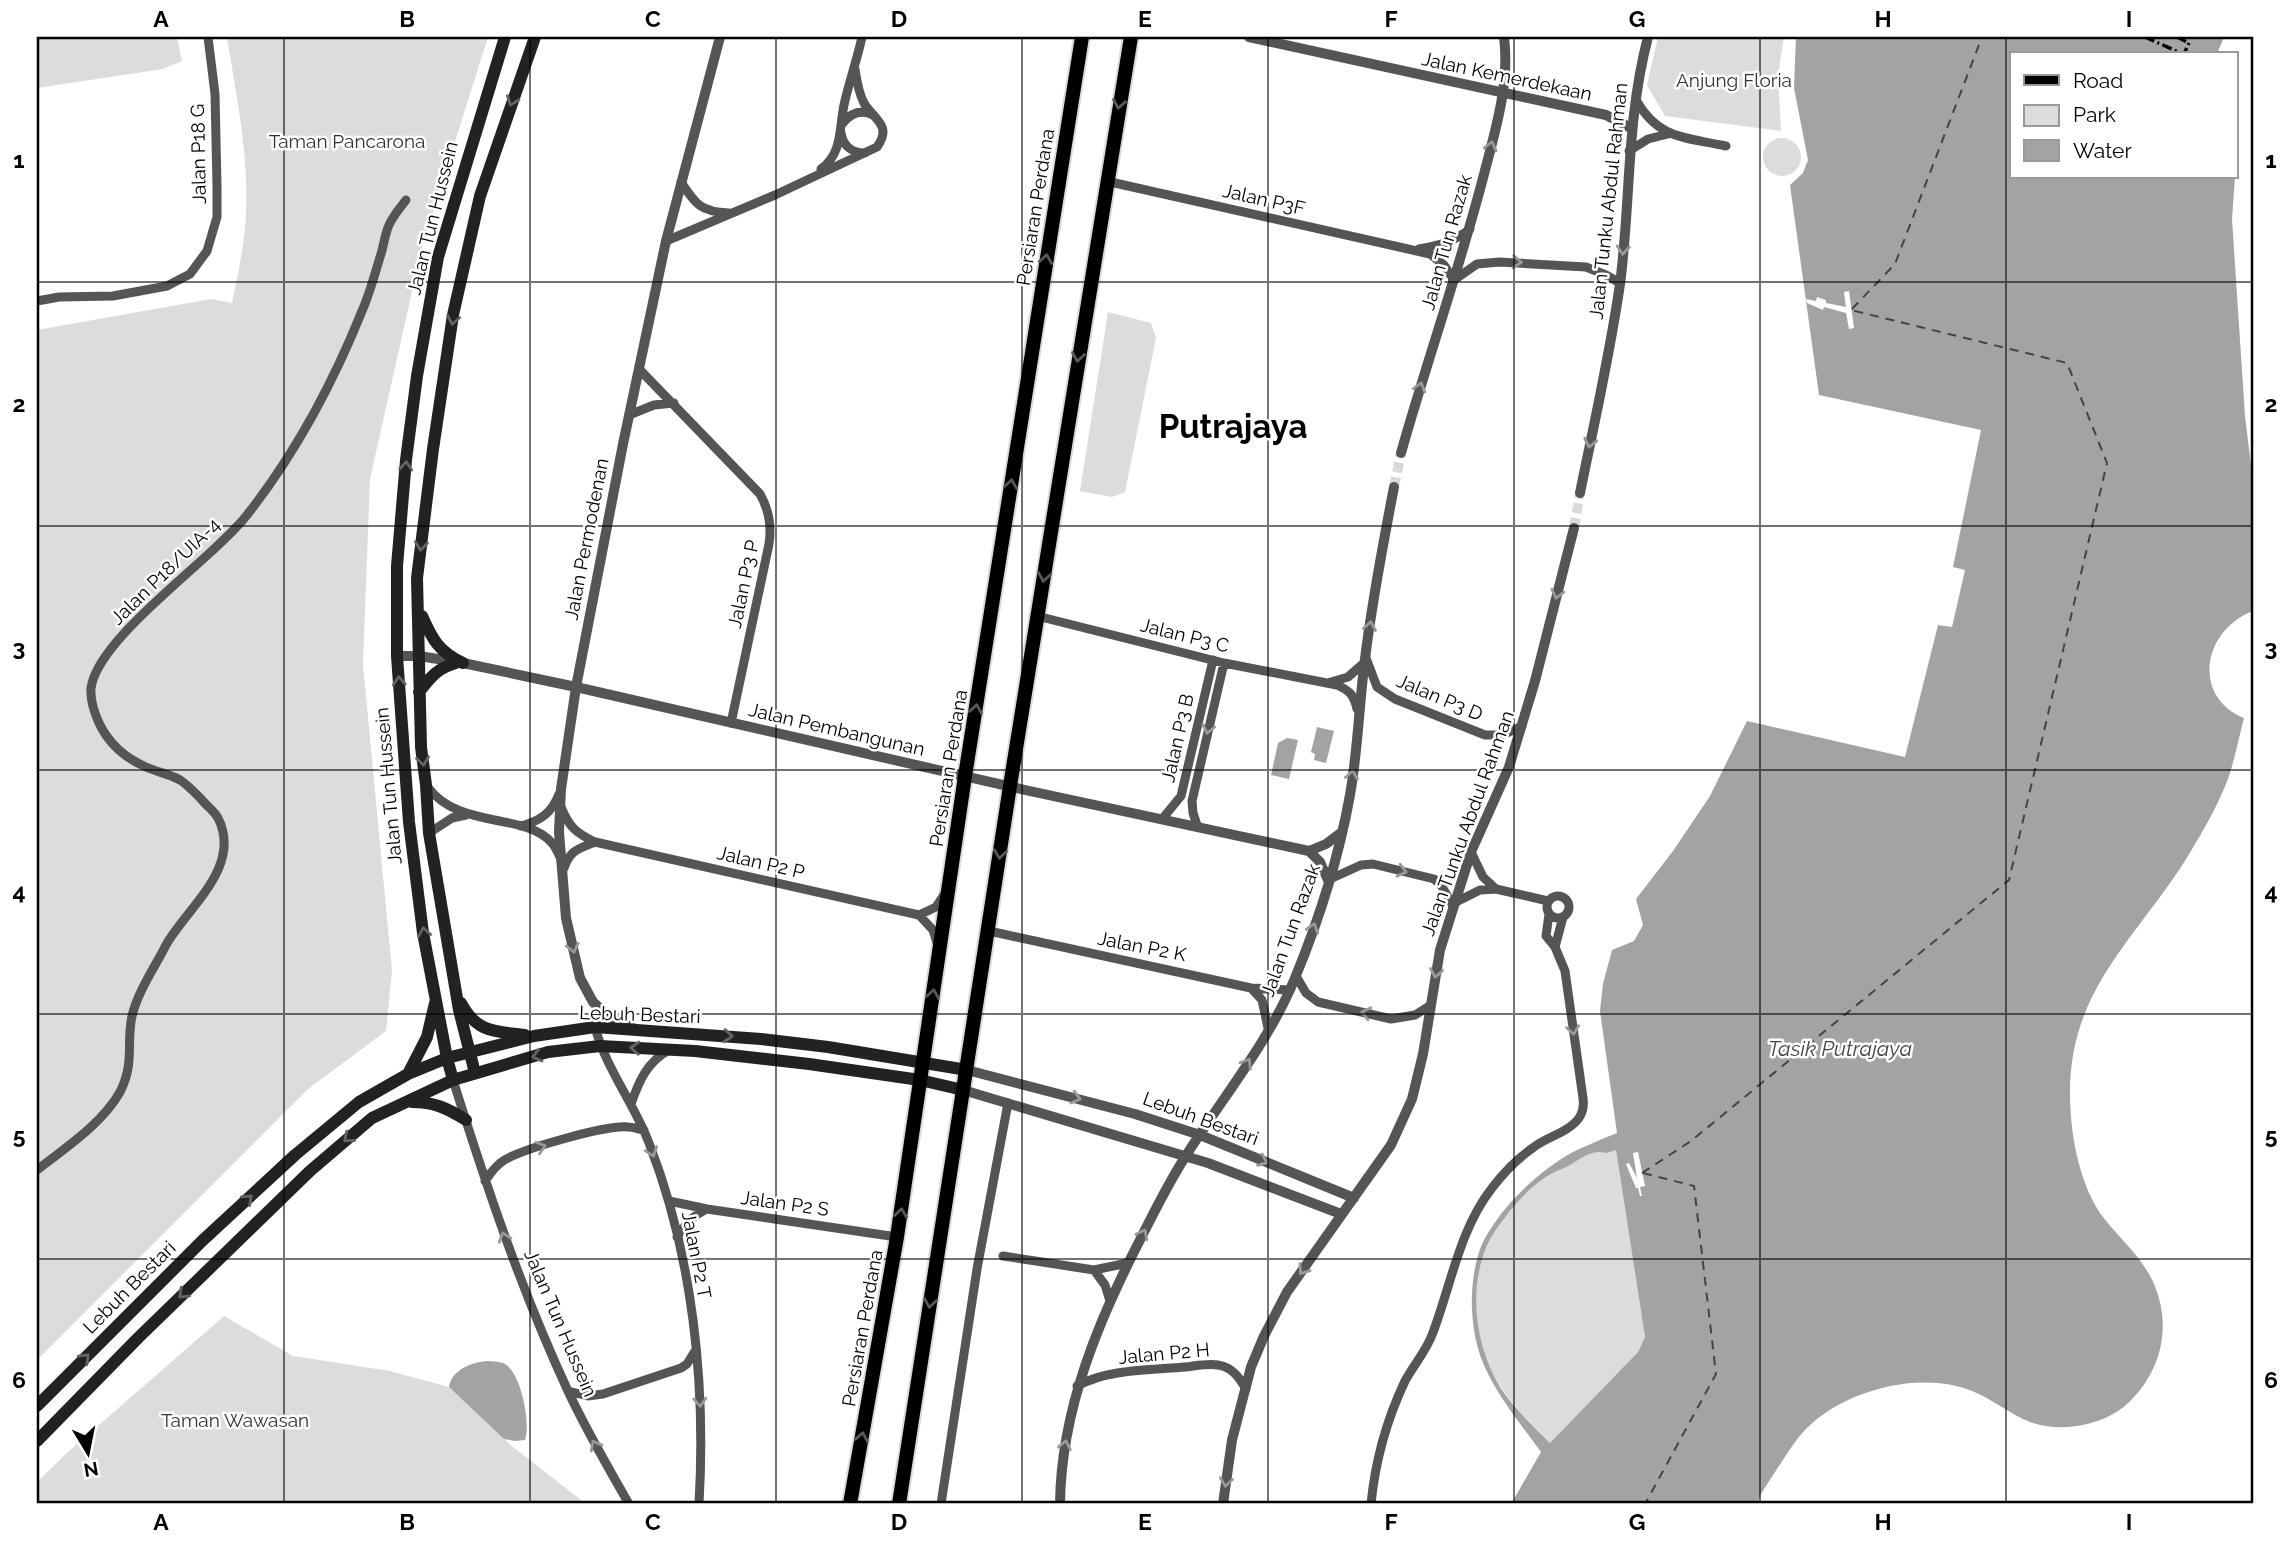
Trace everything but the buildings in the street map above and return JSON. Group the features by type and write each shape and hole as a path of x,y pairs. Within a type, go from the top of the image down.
{"main road":[{"name":"Jalan Tun Hussein","path":"453,1080 423,933 409,822 397,656 397,566 406,460 417,376 438,257 505,37"},
{"name":"Jalan Tun Hussein","path":"475,1073 453,976 429,833 421,747 417,578 432,449 453,315 480,196 535,37"},
{"name":"Persiaran Perdana","path":"850,1504 897,1237 965,776 1082,37"},
{"path":"899,1504 1130,37"},
{"path":"417,578 422,616 431,638 459,663"},
{"path":"419,693 433,673 445,666 459,663"},
{"path":"453,976 461,1004 474,1022 489,1031 534,1036"},
{"path":"408,1074 428,1037 436,999"},
{"name":"Lebuh Bestari","path":"37,1406 202,1241 295,1155 359,1102 408,1074 447,1058 534,1036 595,1027 761,1039 923,1061 967,1070"},
{"name":"Lebuh Bestari","path":"37,1441 138,1338 310,1171 372,1118 453,1080 548,1052 600,1046 671,1049 809,1064 920,1080 963,1090"},
{"path":"405,1101 445,1106 466,1120"}],"street":[{"name":"Jalan P18 G","path":"37,301 113,296 167,286 190,274 207,251 217,217 215,94 208,37"},
{"name":"Jalan Permodenan","path":"636,1029 608,1016 593,1002 580,978 566,918 559,832 561,789 576,687 629,415 666,241 720,37"},
{"path":"812,176 829,164 842,128 844,107 862,37"},
{"name":"Jalan Kemerdekaan","path":"1249,37 1606,116 1631,128"},
{"name":"Jalan Tun Razak","path":"1401,453 1470,229 1503,94 1506,67 1504,37"},
{"name":"Jalan Tunku Abdul Rahman","path":"1580,493 1620,283 1634,98 1648,37"},
{"path":"666,241 775,195 877,147 883,136 881,124 865,105 855,69"},
{"path":"1634,98 1650,122 1670,134 1726,146"},
{"path":"867,153 849,149 845,145 842,128 851,115 857,112 874,116"},
{"path":"1629,151 1648,139 1670,134"},
{"name":"Jalan P3F","path":"1106,181 1413,250 1437,257 1454,280"},
{"path":"681,182 693,201 705,209 730,213"},
{"name":"Jalan P18/UIA-4","path":"37,1170 103,1115 120,1092 131,1057 132,1021 139,998 169,940 191,914 216,875 222,855 223,837 218,817 188,786 178,779 132,760 105,735 91,703 91,687 97,669 111,648 151,606 204,560 245,518 279,472 312,416 346,349 363,308 388,226 406,200"},
{"name":"Jalan P3F","path":"1413,250 1458,239 1470,229"},
{"path":"1454,280 1477,264 1499,261 1586,267 1620,283"},
{"name":"Jalan P3 P","path":"639,369 760,494 769,518 769,544 731,723"},
{"path":"629,415 654,405 674,403"},
{"name":"Jalan Tun Razak","path":"1060,1504 1061,1464 1077,1387 1110,1303 1128,1263 1186,1156 1290,990 1328,880 1342,832 1354,767 1365,660 1394,487"},
{"name":"Jalan Tunku Abdul Rahman","path":"1223,1504 1232,1440 1251,1367 1264,1336 1287,1292 1391,1145 1412,1099 1423,1054 1440,950 1452,904 1471,852 1502,787 1522,726 1574,527"},
{"name":"Jalan P3 C","path":"1037,616 1224,663 1338,685 1355,697 1358,718"},
{"name":"Jalan Pembangunan","path":"397,656 419,656 576,687 1309,851"},
{"name":"Jalan P3 B","path":"1163,818 1181,796 1213,660"},
{"path":"1326,682 1348,677 1365,660"},
{"name":"Jalan P3 D","path":"1365,660 1377,687 1395,699 1485,735 1503,735 1522,726"},
{"name":"Jalan P3 B","path":"1197,825 1192,801 1224,663"},
{"path":"426,785 439,800 466,815 538,832 551,842 562,866"},
{"path":"520,826 544,817 554,807 561,789"},
{"name":"Jalan P2 P","path":"560,805 569,824 578,834 595,842 919,915"},
{"path":"429,833 452,818 466,815"},
{"path":"1342,832 1326,844 1309,851 1320,862 1328,880 1361,865 1373,864 1434,879 1441,885 1452,904 1480,890 1496,889 1548,901"},
{"path":"562,866 575,850 595,842"},
{"path":"1471,852 1483,877 1496,889"},
{"path":"940,950 933,930 919,915 936,907 949,888"},
{"path":"1371,1504 1376,1472 1393,1413 1409,1374 1431,1338 1474,1217 1490,1190 1512,1166 1534,1147 1569,1127 1579,1117 1584,1104 1564,971 1555,947 1546,936 1548,901 1561,895 1569,901 1569,911 1563,918 1555,947"},
{"path":"1549,914 1563,918"},
{"name":"Jalan P2 K","path":"989,931 1251,988 1290,990"},
{"path":"1296,975 1306,993 1318,1002 1391,1019 1415,1015 1431,1006"},
{"path":"1251,988 1262,1000 1268,1028"},
{"name":"Jalan P2 T","path":"595,1027 600,1046 643,1130 668,1202 685,1270 696,1349 701,1413 699,1504"},
{"path":"631,1104 638,1082 647,1067 671,1049"},
{"name":"Lebuh Bestari","path":"967,1070 1135,1114 1200,1135 1353,1198"},
{"name":"Jalan Tun Hussein","path":"453,1080 508,1248 568,1391 629,1504"},
{"name":"Lebuh Bestari","path":"963,1090 1186,1156 1341,1214"},
{"path":"941,1504 977,1269 1008,1103"},
{"path":"485,1181 504,1160 532,1150 606,1129 627,1127 643,1130"},
{"name":"Jalan P2 S","path":"668,1202 897,1237"},
{"path":"677,1237 687,1222 707,1209"},
{"path":"1003,1255 1094,1270 1128,1263"},
{"path":"1094,1270 1110,1294 1110,1303"},
{"path":"568,1391 578,1395 595,1396 673,1371 687,1364 696,1349"},
{"name":"Jalan P2 H","path":"1077,1387 1088,1380 1129,1372 1216,1364 1231,1369 1240,1378 1245,1389"}],"green space":[{"path":"37,37 177,37 182,61 163,69 37,88"},
{"name":"Taman Pancarona","path":"227,37 488,37 422,247 370,479 363,664 392,971 386,1031 308,1089 37,1360 37,330 211,299 232,303 244,236 246,169"},
{"name":"Anjung Floria","path":"1658,37 1784,37 1778,75 1781,131 1665,116 1647,85"},
{"path":"1782,138 1796,143 1801,157 1796,171 1782,176 1768,171 1763,157 1768,143"},
{"path":"1108,312 1151,323 1156,338 1125,492 1112,497 1080,491"},
{"path":"1616,1150 1645,1337 1638,1352 1550,1443 1506,1394 1486,1359 1476,1316 1476,1285 1482,1257 1505,1217 1551,1172 1586,1155"},
{"name":"Taman Wawasan","path":"224,1316 293,1356 390,1371 449,1387 513,1447 586,1504 37,1504 37,1482"}],"water":[{"name":"Tasik Putrajaya","path":"1796,37 2224,37 2218,52 2010,52 2010,178 2235,178 2232,219 2245,416 2253,482 2253,611 2236,620 2214,647 2210,679 2216,695 2227,708 2244,718 2229,776 2210,817 2169,885 2110,965 2094,993 2081,1023 2073,1055 2070,1092 2074,1139 2086,1185 2100,1213 2149,1274 2161,1309 2161,1343 2150,1376 2140,1390 2117,1412 2094,1422 2068,1427 2042,1425 2023,1419 1972,1391 1951,1385 1907,1384 1861,1395 1821,1416 1794,1444 1757,1504 1511,1504 1541,1452 1502,1398 1481,1357 1475,1337 1472,1310 1475,1266 1483,1242 1491,1229 1522,1191 1547,1169 1578,1149 1617,1133 1600,1011 1603,984 1612,950 1634,941 1643,925 1636,899 1710,796 1747,721 1905,757 1938,625 1952,627 1965,570 1953,567 1981,430 1819,395 1790,185 1803,173 1808,160 1794,88","holes":["1616,1150 1645,1337 1638,1352 1550,1443 1500,1387 1480,1337 1477,1283 1480,1265 1493,1234 1509,1212 1540,1181 1594,1153"]},
{"path":"1317,727 1334,731 1326,763 1314,760 1315,754 1311,752"},
{"path":"1287,738 1298,740 1289,779 1271,775 1278,743"},
{"path":"488,1361 505,1364 516,1377 526,1411 525,1440 504,1439 449,1387 458,1371"}],"pier":[{"path":"1849,291 1854,328 1849,329 1846,313 1824,307 1823,310 1807,303 1806,299 1816,301 1817,297 1826,300 1826,303 1846,307 1844,292"},
{"path":"1638,1152 1645,1186 1640,1187 1642,1196 1626,1164 1629,1163 1637,1178 1633,1153"}],"ferry route":[{"path":"1852,309 1895,264 1982,37"},
{"path":"1642,1173 1691,1141 2009,880 2107,463 2067,363 1851,310"},
{"path":"1643,1173 1694,1186 1716,1374 1645,1504"}],"tunnel":[{"path":"1394,487 1401,453"},
{"path":"1574,528 1580,493"}],"railway":[{"path":"2145,37 2179,52"},
{"path":"2177,37 2189,43 2185,52"}],"district":[{"name":"Putrajaya","path":"1233,426"}]}
